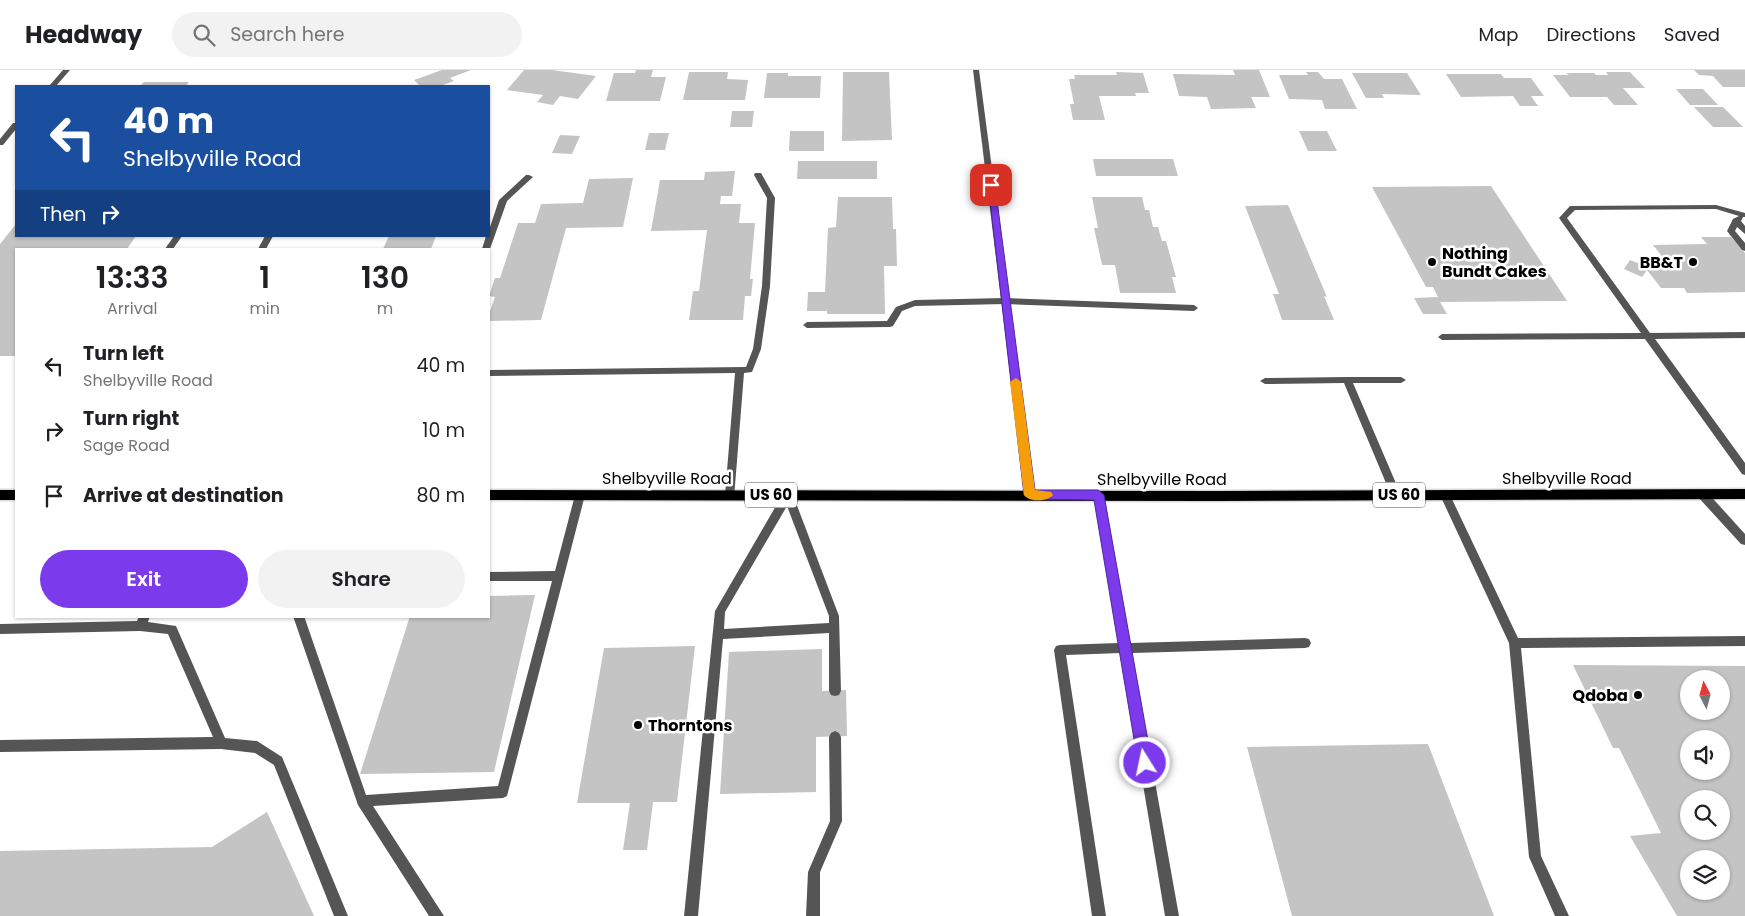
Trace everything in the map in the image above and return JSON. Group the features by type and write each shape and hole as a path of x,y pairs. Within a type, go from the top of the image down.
{"main road":[{"name":"Shelbyville Road","path":"490,495 1745,494"},
{"path":"0,495 15,495"}],"street":[{"path":"53,85 67,70"},
{"path":"976,70 1030,495"},
{"path":"0,142 15,126"},
{"path":"490,373 749,370 757,349 766,286 771,198 758,176"},
{"path":"486,248 503,200 528,177"},
{"path":"1745,215 1716,208 1573,208 1563,218 1745,471"},
{"path":"1745,215 1736,221 1731,231 1745,248"},
{"path":"1736,221 1745,231"},
{"path":"170,248 177,237"},
{"path":"807,325 890,324 894,312 903,306 915,303 1005,301 1194,308"},
{"path":"1442,337 1745,335"},
{"path":"730,494 740,370"},
{"path":"1348,380 1396,495"},
{"path":"1265,381 1401,380"},
{"path":"1702,494 1745,541"},
{"path":"362,801 503,792 580,495"},
{"path":"788,495 834,616 835,691"},
{"path":"691,916 720,611 788,495"},
{"path":"1098,495 1172,916"},
{"path":"1445,495 1515,643 1535,857 1562,916"},
{"path":"490,576 559,576"},
{"path":"299,618 362,801 437,916"},
{"path":"0,628 142,621 172,629 221,742"},
{"path":"718,634 834,628"},
{"path":"1515,643 1745,641"},
{"path":"1099,916 1060,650 1305,643"},
{"path":"813,916 814,872 836,820 835,737"},
{"path":"0,746 221,742 257,747 278,762 341,916"}],"building":[{"path":"442,70 471,70 450,78 454,81 443,85 419,85 414,80"},
{"path":"524,70 552,70 596,76 578,99 560,96 553,105 537,102 543,95 507,90"},
{"path":"636,70 653,70 651,77 666,77 660,101 606,101 614,73 635,73"},
{"path":"1233,70 1259,70 1270,97 1251,97 1256,108 1211,109 1207,97 1179,96 1173,74 1235,75"},
{"path":"1694,70 1745,70 1745,87 1723,87 1713,76 1699,75"},
{"path":"689,72 728,72 727,79 748,80 745,100 683,100"},
{"path":"843,72 889,72 892,140 842,141"},
{"path":"1116,72 1143,73 1149,93 1135,93 1136,96 1099,96 1105,120 1073,120 1070,104 1074,104 1069,79 1075,79 1074,75 1117,75"},
{"path":"1306,72 1318,72 1324,79 1342,79 1357,109 1325,109 1322,100 1289,99 1279,75 1308,75"},
{"path":"1606,72 1630,72 1645,88 1623,88 1638,105 1614,105 1607,97 1570,97 1553,75 1594,73 1596,75 1608,75"},
{"path":"767,73 788,73 788,76 821,76 820,98 764,98"},
{"path":"1352,73 1407,73 1421,95 1382,94 1384,98 1366,98"},
{"path":"1446,74 1501,74 1504,78 1531,78 1544,96 1531,96 1538,106 1520,106 1513,96 1461,97"},
{"path":"144,82 189,82 187,85 141,85"},
{"path":"1676,89 1703,89 1718,105 1690,105"},
{"path":"1694,107 1723,107 1743,127 1713,127"},
{"path":"732,111 754,111 752,127 730,127"},
{"path":"790,131 824,131 824,151 789,151"},
{"path":"1299,131 1327,131 1337,151 1308,151"},
{"path":"649,133 669,133 665,150 645,150"},
{"path":"560,135 580,136 572,154 552,153"},
{"path":"1093,159 1173,159 1178,176 1096,176"},
{"path":"798,161 877,161 877,179 797,179"},
{"path":"735,171 732,196 721,196 720,204 741,204 739,223 755,223 750,279 753,279 751,296 745,296 743,320 689,320 693,291 699,291 707,230 651,231 660,180 704,180 705,172"},
{"path":"633,178 623,227 566,228 541,320 490,321 490,311 495,297 490,296 490,293 495,278 500,278 518,223 535,223 541,204 583,203 589,179"},
{"path":"1491,186 1567,301 1440,302 1447,314 1423,314 1414,298 1438,297 1433,287 1426,287 1372,187"},
{"path":"838,197 892,197 893,229 896,229 897,266 884,266 885,314 827,314 827,311 807,311 808,292 825,292 828,228 836,227"},
{"path":"1092,197 1142,197 1145,210 1149,210 1153,227 1158,227 1162,241 1166,241 1176,277 1172,277 1176,293 1120,293 1115,265 1102,265 1094,228 1098,228"},
{"path":"1288,205 1327,297 1324,296 1334,320 1282,320 1273,294 1279,294 1245,206"},
{"path":"15,225 15,237 135,237 128,248 15,248 15,356 0,356 0,244"},
{"path":"389,237 436,237 431,248 383,248"},
{"name":"BB&T","path":"1701,237 1731,237 1745,253 1745,292 1687,293 1684,288 1661,288 1647,270 1642,277 1624,269 1630,260 1643,265 1639,260 1665,260 1653,245 1707,244"},
{"path":"535,595 494,772 360,774 409,618 490,618 490,596"},
{"name":"Thorntons","path":"695,646 677,802 653,802 647,850 623,850 630,803 577,803 604,648"},
{"path":"822,649 822,691 846,690 847,736 816,737 816,792 720,794 729,652"},
{"path":"1573,665 1745,666 1745,916 1677,916 1630,836 1661,833 1619,748 1613,748"},
{"path":"1428,744 1494,916 1292,916 1247,747"},
{"path":"267,812 314,916 0,916 0,851 212,847"}],"slow traffic":[{"path":"1016,382 1030,495 1047,495"}],"place":[{"name":"Nothing Bundt Cakes","path":"1432,262"},
{"name":"BB&T","path":"1693,262"},
{"name":"Qdoba","path":"1638,695"},
{"name":"Thorntons","path":"638,725"}],"route":[{"path":"991,185 1030,495 1098,495 1145,763"}]}
